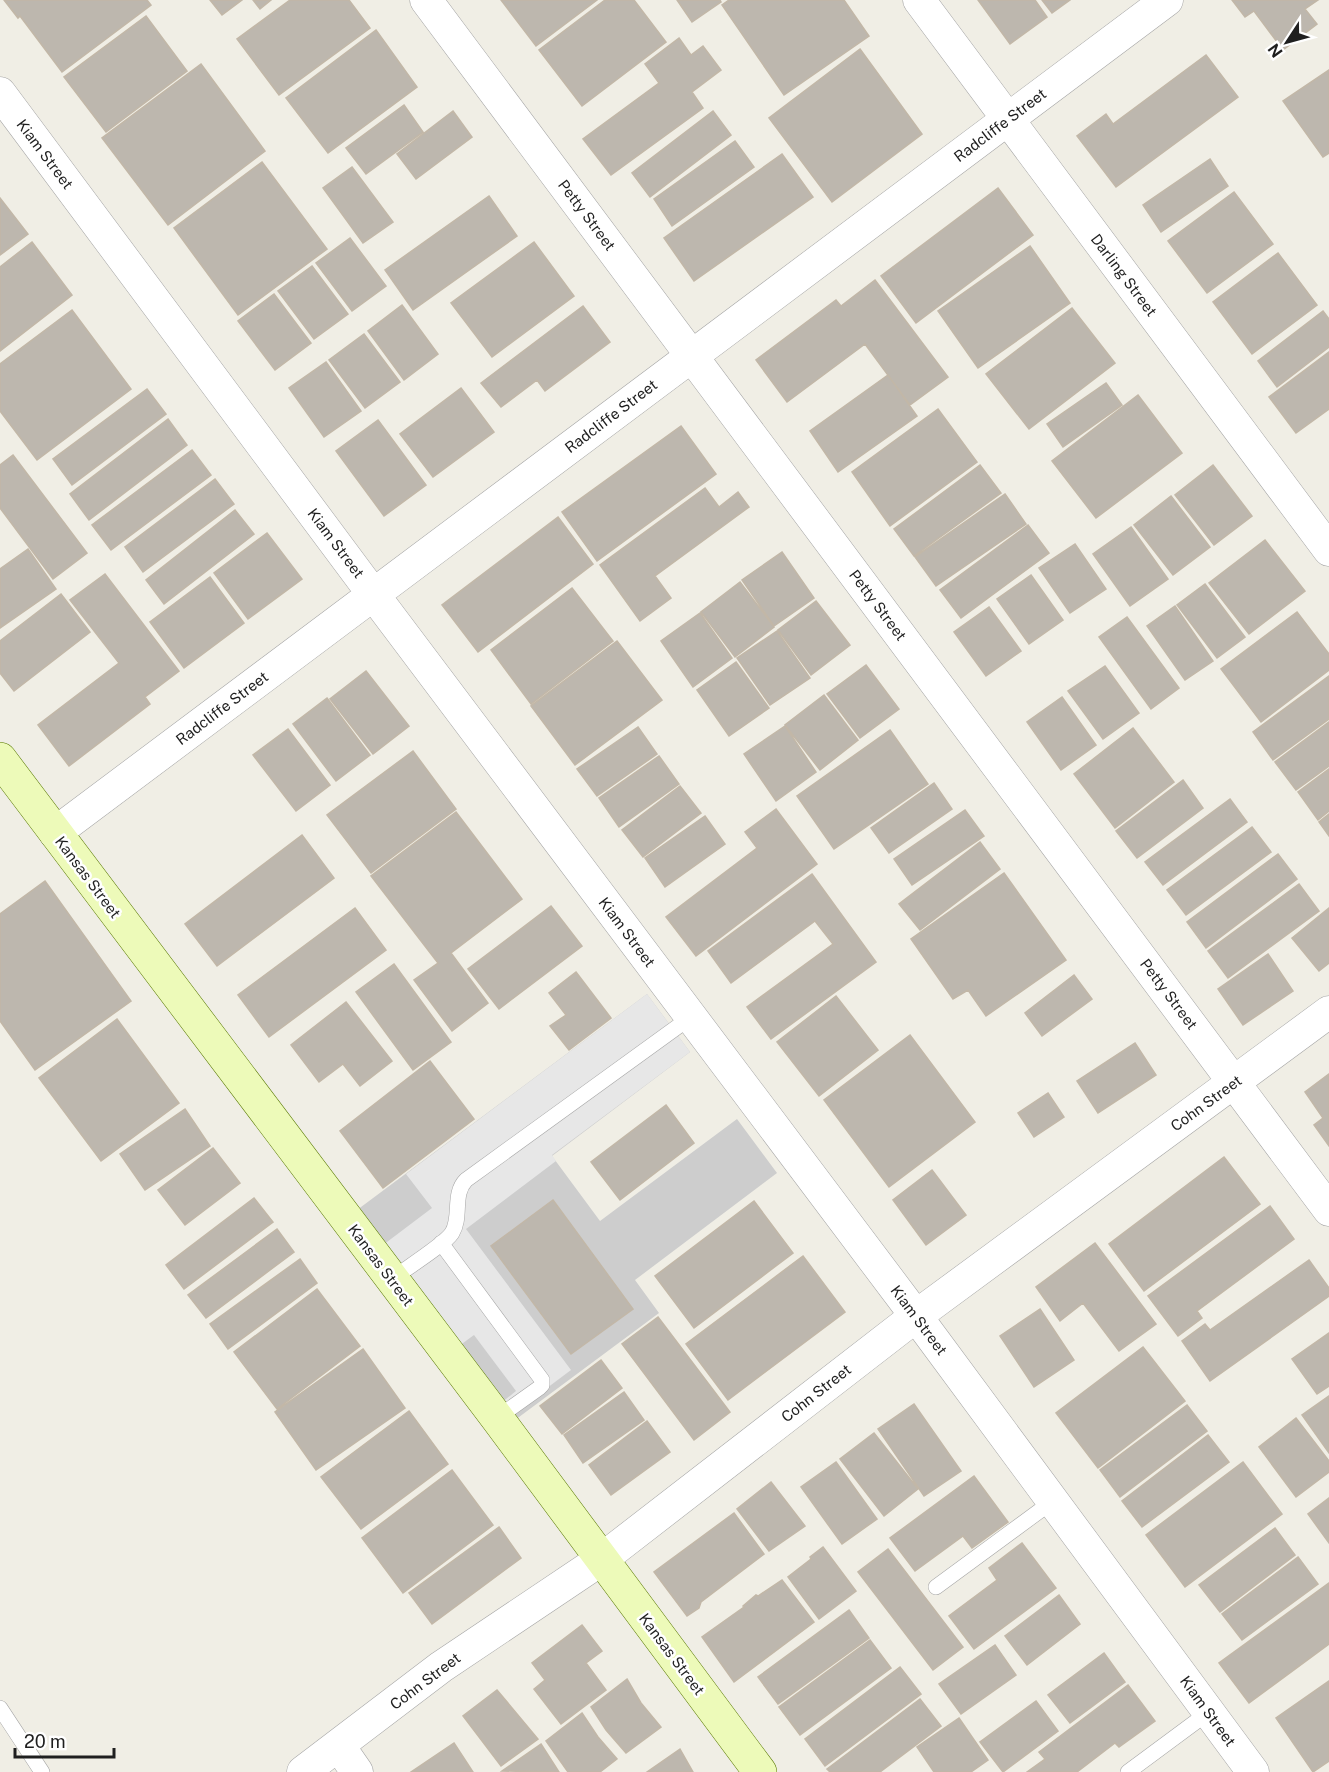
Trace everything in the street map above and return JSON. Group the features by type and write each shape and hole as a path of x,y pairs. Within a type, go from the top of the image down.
{"street":[{"name":"Petty Street","path":"426,0 1329,1210"},
{"name":"Darling Street","path":"920,0 1329,550"},
{"name":"Radcliffe Street","path":"55,833 1167,0"},
{"name":"Kiam Street","path":"0,93 916,1316 1253,1772"},
{"name":"Kansas Street","path":"0,759 497,1418 760,1772"},
{"name":"Cohn Street","path":"303,1772 441,1667 602,1559 916,1316 1329,1012"},
{"path":"339,1746 357,1772"}],"lane":[{"path":"392,1279 451,1234 456,1222 460,1186 466,1180 691,1017"},
{"path":"441,1243 542,1380 539,1388 497,1418"},
{"path":"936,1587 1053,1501"},
{"path":"0,1708 42,1772"},
{"path":"1128,1772 1209,1712"}],"shaded area":[{"path":"647,994 690,1052 552,1156 600,1221 737,1119 777,1173 635,1280 659,1313 515,1420 357,1210"},
{"path":"647,994 690,1052 552,1155 556,1161 466,1229 571,1370 511,1415 501,1403 516,1391 474,1335 459,1346 383,1245 432,1208 406,1174"}],"building":[{"path":"4,0 147,0 151,5 62,72 20,16 18,18"},
{"path":"210,0 242,0 222,15"},
{"path":"253,0 271,0 260,9"},
{"path":"290,0 349,0 370,28 279,95 237,39"},
{"path":"501,0 597,0 536,46"},
{"path":"605,0 634,0 666,42 582,106 539,50"},
{"path":"677,0 720,0 721,2 692,22"},
{"path":"729,0 844,0 869,36 784,95 722,5"},
{"path":"978,0 1035,0 1047,17 1010,44"},
{"path":"1042,0 1070,0 1052,13"},
{"path":"1232,0 1318,0 1305,9 1317,24 1283,50 1254,11 1245,17"},
{"path":"146,16 187,71 106,132 64,77"},
{"path":"376,30 417,87 328,153 286,98"},
{"path":"679,38 691,55 703,46 721,70 692,92 703,108 611,175 583,139 659,83 645,64"},
{"path":"860,49 922,134 832,202 769,118"},
{"path":"1206,55 1238,97 1116,187 1077,136 1106,114 1113,124"},
{"path":"201,64 265,151 168,225 102,138"},
{"path":"1329,70 1329,153 1323,157 1283,101"},
{"path":"404,105 423,132 366,174 346,148"},
{"path":"453,111 472,137 416,179 397,154"},
{"path":"713,111 731,135 650,197 632,173"},
{"path":"735,141 754,167 672,226 654,199"},
{"path":"782,154 813,197 694,281 664,238"},
{"path":"1210,159 1228,186 1161,232 1143,205"},
{"path":"262,162 327,249 238,315 174,228"},
{"path":"352,167 393,222 363,243 323,188"},
{"path":"998,188 1033,235 916,323 881,276"},
{"path":"1234,192 1273,244 1207,293 1168,241"},
{"path":"489,196 517,236 413,310 385,270"},
{"path":"0,198 28,234 0,255"},
{"path":"350,238 386,286 352,311 316,263"},
{"path":"32,242 72,295 0,351 0,267"},
{"path":"534,242 574,296 492,357 451,303"},
{"path":"1030,246 1070,303 978,368 938,311"},
{"path":"1278,253 1317,305 1252,354 1213,302"},
{"path":"312,266 348,314 314,339 278,291"},
{"path":"875,280 948,377 910,405 865,344 787,402 756,360 836,300 841,306"},
{"path":"274,294 311,343 275,370 238,321"},
{"path":"402,305 438,354 404,380 368,331"},
{"path":"583,306 610,342 545,391 537,380 501,407 481,383"},
{"path":"1072,308 1115,363 1029,429 986,374"},
{"path":"72,310 131,389 37,460 0,411 0,364"},
{"path":"1323,311 1329,319 1329,347 1277,387 1258,361"},
{"path":"364,334 400,382 365,408 329,360"},
{"path":"1329,352 1329,409 1296,433 1269,397"},
{"path":"326,362 361,411 324,437 289,388"},
{"path":"888,375 917,416 838,472 810,431"},
{"path":"1106,383 1122,405 1063,447 1047,424"},
{"path":"461,388 494,432 433,477 400,434"},
{"path":"147,389 166,414 72,485 53,459"},
{"path":"1138,395 1182,453 1096,518 1052,461"},
{"path":"938,409 977,462 890,526 852,472"},
{"path":"168,419 187,445 89,520 70,494"},
{"path":"378,420 426,485 384,516 336,451"},
{"path":"681,426 716,474 597,561 562,512"},
{"path":"192,450 211,475 111,550 92,525"},
{"path":"13,455 87,553 53,579 0,508 0,465"},
{"path":"980,465 1001,493 914,556 894,529"},
{"path":"1213,465 1252,516 1214,545 1175,495"},
{"path":"215,479 234,504 143,572 125,547"},
{"path":"705,488 719,507 738,492 749,507 655,576 671,598 640,621 600,565"},
{"path":"1005,494 1026,524 936,586 915,557"},
{"path":"1171,496 1210,547 1173,575 1134,525"},
{"path":"235,510 254,534 164,604 146,580"},
{"path":"558,517 593,564 478,652 442,605"},
{"path":"1028,525 1049,553 961,618 940,590"},
{"path":"1131,527 1168,579 1130,606 1093,554"},
{"path":"267,533 302,579 248,619 214,573"},
{"path":"1265,540 1305,591 1249,634 1209,583"},
{"path":"1075,544 1106,589 1070,613 1039,568"},
{"path":"28,549 56,589 0,628 0,569"},
{"path":"782,552 814,598 774,626 742,580"},
{"path":"105,574 179,671 145,697 150,704 69,766 38,725 119,663 70,600"},
{"path":"1031,575 1063,620 1029,644 997,599"},
{"path":"210,577 244,623 184,668 150,622"},
{"path":"740,582 774,627 735,657 701,612"},
{"path":"1205,584 1245,637 1217,658 1177,605"},
{"path":"572,588 613,641 531,704 491,650"},
{"path":"61,594 90,632 14,691 0,673 0,641"},
{"path":"816,601 850,645 811,675 778,630"},
{"path":"1175,606 1213,661 1185,680 1147,626"},
{"path":"989,607 1021,651 986,676 954,632"},
{"path":"1297,612 1329,654 1329,670 1261,722 1221,669"},
{"path":"700,613 732,658 693,687 661,641"},
{"path":"1127,617 1179,688 1151,709 1099,637"},
{"path":"777,631 810,678 770,705 737,658"},
{"path":"617,641 662,700 575,765 531,706"},
{"path":"736,662 769,708 729,736 697,690"},
{"path":"866,665 899,709 860,738 827,694"},
{"path":"1105,666 1139,713 1103,739 1068,691"},
{"path":"366,671 409,726 373,754 330,699"},
{"path":"1329,676 1329,719 1273,760 1253,732"},
{"path":"824,695 858,740 820,770 785,725"},
{"path":"1062,697 1096,745 1061,770 1027,722"},
{"path":"327,698 370,755 336,781 293,724"},
{"path":"1329,722 1329,766 1296,790 1275,762"},
{"path":"785,726 816,772 776,801 744,754"},
{"path":"638,727 657,754 597,796 577,769"},
{"path":"1133,728 1174,782 1115,828 1074,774"},
{"path":"288,729 330,785 296,811 253,755"},
{"path":"890,730 928,784 834,849 797,796"},
{"path":"413,751 456,809 371,873 327,815"},
{"path":"659,756 679,784 619,827 599,798"},
{"path":"1329,769 1329,811 1318,820 1298,792"},
{"path":"1183,780 1203,808 1137,858 1116,831"},
{"path":"934,783 952,809 889,853 871,828"},
{"path":"680,786 701,813 643,857 622,830"},
{"path":"1230,799 1247,822 1163,885 1145,862"},
{"path":"776,809 817,864 696,956 666,917 757,848 745,832"},
{"path":"965,810 984,836 912,885 894,859"},
{"path":"456,812 522,899 451,953 488,1003 452,1031 414,980 438,963 371,876"},
{"path":"1329,814 1329,836 1319,822"},
{"path":"705,816 725,844 665,887 645,858"},
{"path":"1252,827 1271,852 1186,915 1167,890"},
{"path":"302,835 334,878 217,966 185,924"},
{"path":"980,842 1000,869 920,930 899,904"},
{"path":"1278,854 1297,879 1206,948 1187,922"},
{"path":"1004,873 1066,960 986,1016 968,990 953,999 911,939"},
{"path":"812,874 876,962 771,1039 747,1007 833,944 815,921 731,983 708,951"},
{"path":"45,881 131,1001 35,1070 0,1021 0,914"},
{"path":"1299,884 1319,911 1228,978 1208,951"},
{"path":"551,906 582,946 499,1009 468,969"},
{"path":"355,908 386,950 269,1037 238,995"},
{"path":"1329,908 1329,963 1319,971 1292,938"},
{"path":"1268,954 1293,991 1243,1025 1218,989"},
{"path":"394,964 451,1042 413,1070 356,992"},
{"path":"576,972 611,1018 569,1050 550,1026 566,1015 549,993"},
{"path":"1074,975 1092,999 1042,1036 1025,1013"},
{"path":"836,996 878,1050 819,1096 777,1042"},
{"path":"346,1002 392,1061 360,1086 343,1064 319,1082 291,1045"},
{"path":"117,1019 179,1103 101,1161 39,1078"},
{"path":"910,1035 975,1122 889,1187 824,1100"},
{"path":"1135,1043 1156,1075 1098,1113 1077,1081"},
{"path":"430,1061 474,1119 383,1188 340,1131"},
{"path":"1329,1074 1329,1146 1314,1125 1323,1118 1305,1092"},
{"path":"1048,1093 1064,1117 1034,1137 1018,1113"},
{"path":"666,1105 694,1143 620,1200 591,1162"},
{"path":"185,1109 210,1146 145,1190 120,1154"},
{"path":"213,1148 240,1183 185,1225 158,1190"},
{"path":"1224,1157 1260,1204 1144,1291 1109,1244"},
{"path":"932,1170 966,1215 926,1245 893,1200"},
{"path":"254,1198 273,1222 184,1289 166,1265"},
{"path":"553,1200 633,1309 571,1354 491,1246"},
{"path":"754,1201 793,1253 694,1328 655,1276"},
{"path":"1270,1206 1294,1239 1197,1311 1202,1318 1178,1336 1148,1296"},
{"path":"277,1229 294,1252 206,1318 188,1295"},
{"path":"1095,1243 1156,1324 1119,1351 1083,1303 1060,1321 1036,1287"},
{"path":"803,1256 845,1312 728,1400 686,1344"},
{"path":"300,1259 317,1283 228,1349 210,1324"},
{"path":"1309,1260 1329,1288 1329,1296 1210,1381 1182,1341 1205,1324 1210,1330"},
{"path":"317,1289 360,1346 277,1409 234,1352"},
{"path":"1040,1309 1074,1360 1034,1387 1000,1336"},
{"path":"658,1317 730,1412 694,1440 622,1344"},
{"path":"1329,1333 1329,1386 1317,1394 1292,1359"},
{"path":"1143,1347 1185,1401 1098,1468 1056,1413"},
{"path":"363,1349 405,1408 316,1470 275,1412"},
{"path":"601,1360 622,1388 562,1434 540,1406"},
{"path":"624,1392 644,1420 583,1463 564,1435"},
{"path":"1329,1396 1329,1453 1302,1415"},
{"path":"914,1404 961,1471 924,1496 878,1429"},
{"path":"1187,1405 1207,1431 1120,1497 1100,1470"},
{"path":"409,1411 448,1464 361,1529 321,1477"},
{"path":"1296,1418 1329,1461 1329,1472 1296,1497 1259,1447"},
{"path":"647,1421 670,1452 611,1495 589,1465"},
{"path":"874,1433 918,1489 884,1516 840,1459"},
{"path":"1208,1435 1229,1462 1142,1527 1122,1501"},
{"path":"836,1462 877,1519 842,1544 801,1487"},
{"path":"1243,1462 1282,1514 1185,1587 1146,1535"},
{"path":"452,1470 493,1525 403,1593 362,1538"},
{"path":"974,1476 1008,1522 972,1548 963,1536 915,1571 890,1538"},
{"path":"771,1482 805,1526 769,1551 737,1509"},
{"path":"1329,1498 1329,1543 1308,1514"},
{"path":"734,1513 764,1554 701,1602 699,1608 687,1616 654,1572"},
{"path":"499,1527 521,1558 432,1624 409,1593"},
{"path":"1275,1528 1295,1555 1220,1612 1199,1585"},
{"path":"1022,1543 1056,1588 974,1649 949,1616 997,1580 989,1568"},
{"path":"823,1547 856,1591 819,1619 788,1577"},
{"path":"888,1549 963,1647 933,1670 858,1572"},
{"path":"1298,1557 1318,1584 1242,1640 1222,1614"},
{"path":"782,1580 814,1622 734,1682 702,1637 744,1607 756,1595 758,1596"},
{"path":"1329,1583 1329,1644 1249,1703 1219,1663"},
{"path":"1059,1595 1080,1624 1027,1665 1005,1636"},
{"path":"849,1610 869,1638 778,1704 758,1677"},
{"path":"582,1625 602,1651 586,1663 606,1690 561,1724 534,1689 545,1680 532,1663"},
{"path":"870,1640 891,1668 800,1735 779,1707"},
{"path":"995,1645 1016,1675 961,1714 939,1684"},
{"path":"1104,1653 1125,1682 1070,1723 1048,1695"},
{"path":"900,1667 921,1694 825,1766 805,1739"},
{"path":"627,1679 641,1703 661,1727 626,1753 606,1730 591,1707"},
{"path":"1329,1681 1329,1761 1313,1772 1276,1718"},
{"path":"1128,1685 1155,1721 1119,1747 1115,1743 1077,1772 1027,1772 1045,1759 1039,1752"},
{"path":"497,1690 538,1739 501,1766 463,1716"},
{"path":"920,1699 941,1726 880,1772 830,1772 827,1769"},
{"path":"1036,1701 1058,1731 1003,1772 980,1742"},
{"path":"582,1713 617,1759 600,1772 568,1772 546,1741"},
{"path":"959,1718 988,1760 971,1772 934,1772 917,1747"},
{"path":"454,1743 473,1772 411,1772"},
{"path":"541,1744 559,1772 502,1771"},
{"path":"680,1749 693,1772 647,1772"}]}
